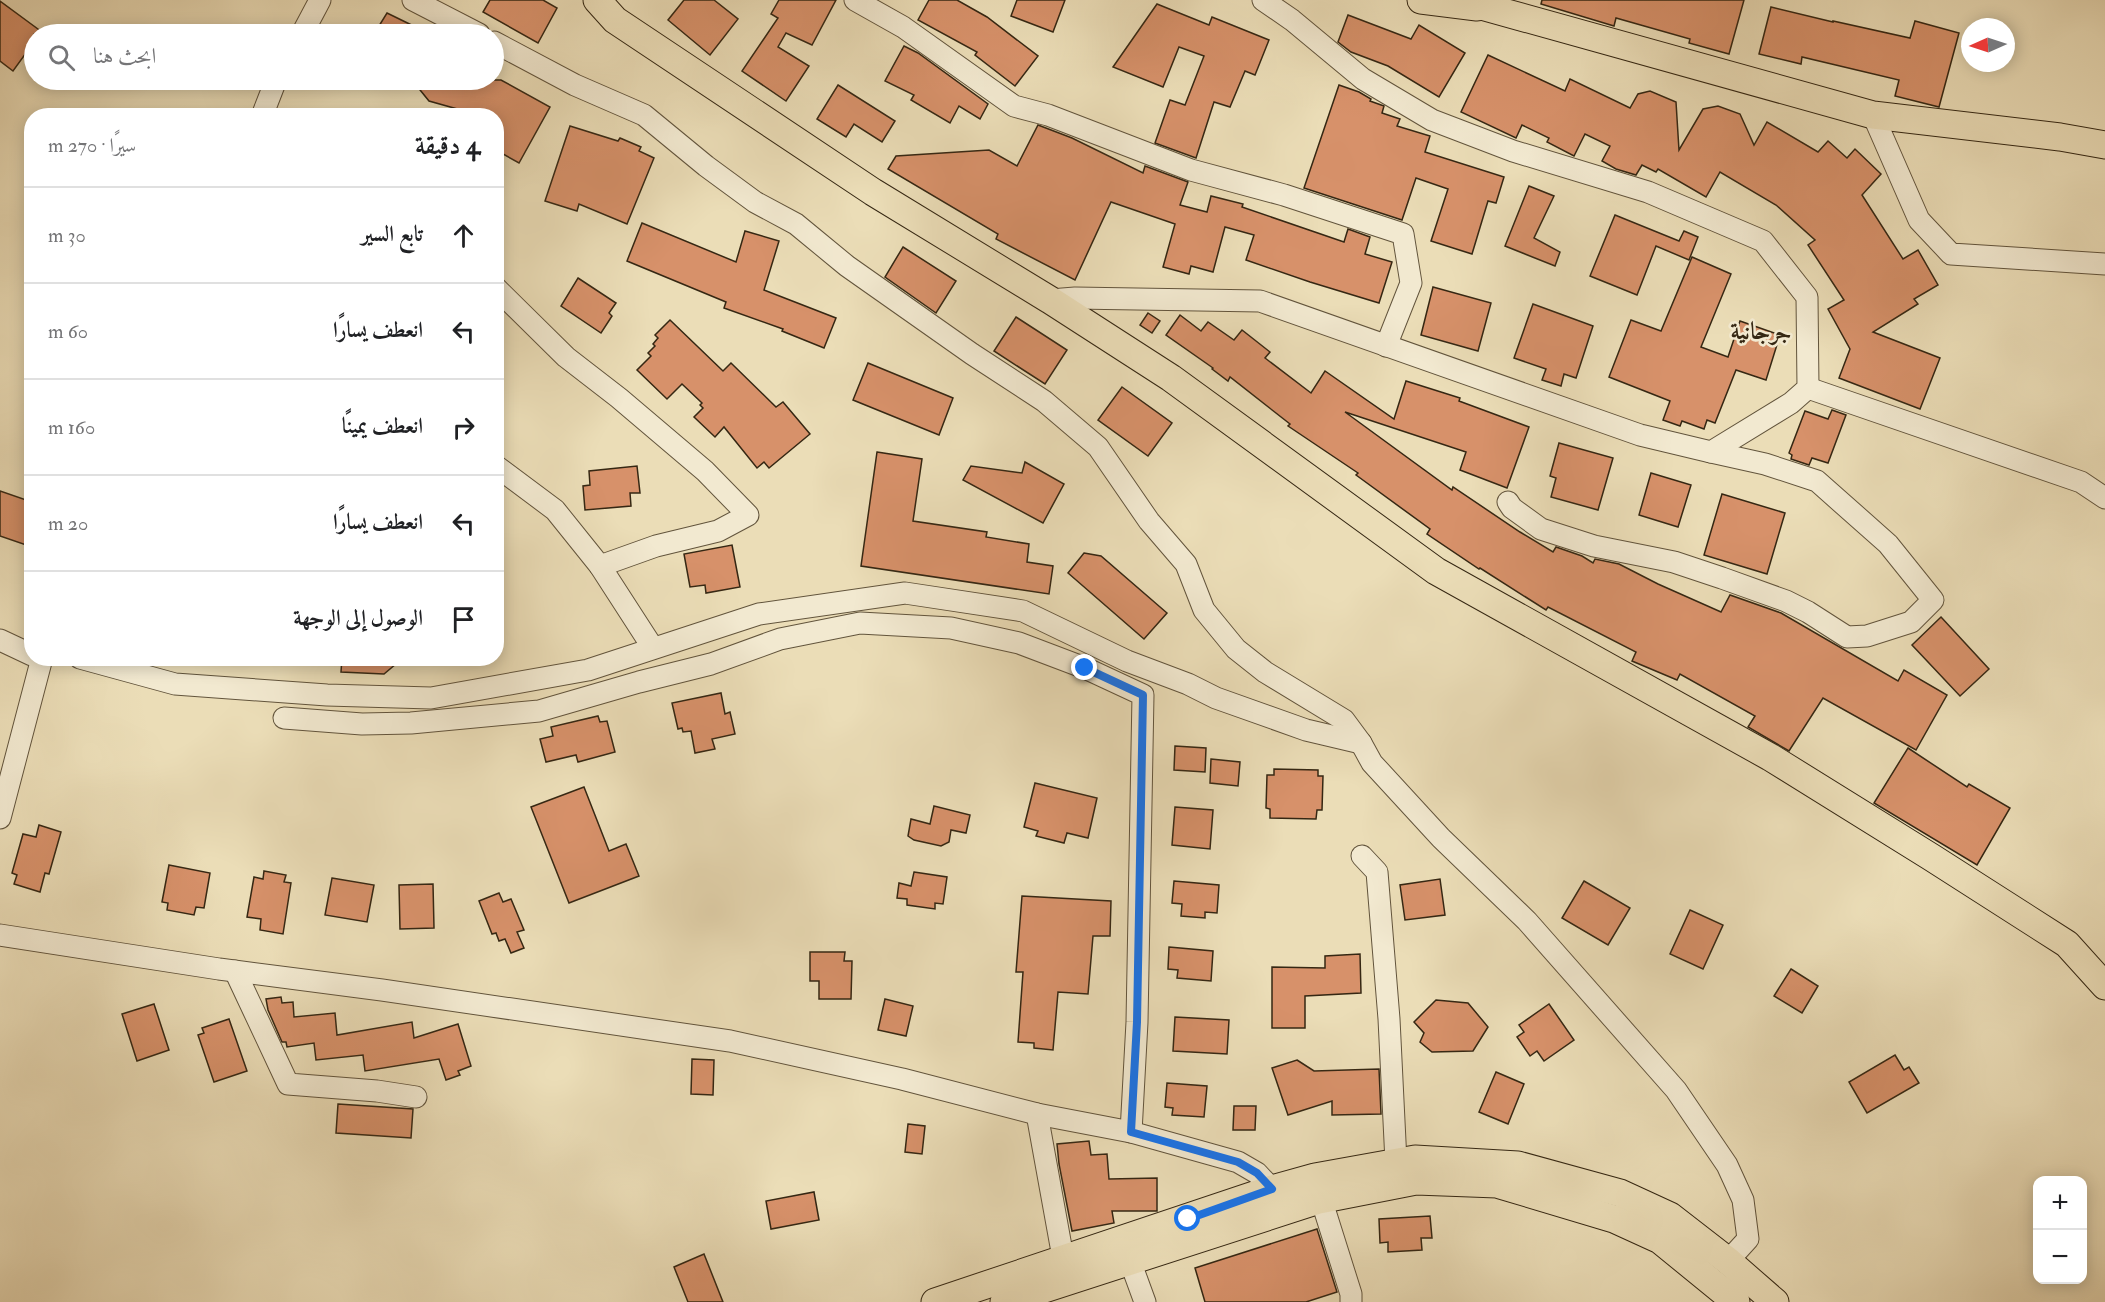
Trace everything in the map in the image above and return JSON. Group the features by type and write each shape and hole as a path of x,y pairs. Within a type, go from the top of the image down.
{"main road":[{"path":"597,0 615,20 873,192 1050,300 1171,378 1436,571 1770,758 1911,845 2067,944 2105,986"},
{"path":"1421,0 1496,10"},
{"path":"1460,0 1873,115 2060,137 2103,146"},
{"path":"935,1302 1065,1270 1130,1261 1317,1188 1396,1162 1415,1159 1518,1165 1620,1193 1670,1216 1728,1261 1775,1302"},
{"path":"1004,1302 1065,1270 1272,1189 1416,1181 1497,1184 1614,1219 1660,1240 1736,1302"}],"street":[{"path":"307,24 320,0"},
{"path":"413,0 460,24"},
{"path":"855,0 903,27 1014,106 1048,115 1191,170 1284,195 1403,234 1411,283 1386,346"},
{"path":"1263,0 1292,10 1363,79 1432,120 1513,151 1648,192 1763,241 1807,297 1808,388 1791,403 1711,452"},
{"path":"504,47 575,86 644,115 706,166 755,202 796,224 847,266 972,354 1044,401 1098,447 1149,521 1186,564 1204,610 1236,649 1265,672 1344,720 1372,763 1441,838 1527,921 1676,1090 1727,1165 1743,1200 1748,1239 1728,1261"},
{"path":"265,108 272,90"},
{"path":"1873,115 1919,220 1951,254 2105,264"},
{"path":"504,296 566,357 619,398 705,471 748,514 718,531 656,546 600,566"},
{"path":"1050,300 1075,298 1260,301 1640,435 1765,464 1817,481 1888,544 1934,600 1911,622 1867,636 1847,637 1786,601 1722,578 1674,562 1594,546 1541,530 1512,508 1508,502"},
{"path":"1808,388 2081,482 2105,498"},
{"path":"504,472 555,510 600,566 653,648"},
{"path":"109,666 175,684 327,695 431,698 588,670 759,614 905,593 1023,611 1127,661 1188,684 1216,698 1306,730 1361,743"},
{"path":"284,718 362,724 411,723 539,711 711,664 780,639 860,623 951,628 1019,643 1085,668 1143,695 1137,1022 1131,1132"},
{"path":"0,640 24,651"},
{"path":"0,818 8,753 35,666"},
{"path":"1362,856 1377,872 1396,1162"},
{"path":"0,935 235,971 658,1029 730,1041 902,1079 1037,1114 1131,1132 1238,1162 1257,1173 1272,1189"},
{"path":"235,971 288,1084 377,1091 416,1097"},
{"path":"1037,1114 1065,1270"},
{"path":"1317,1188 1351,1294 1351,1302"},
{"path":"1130,1261 1145,1302"}],"building":[{"path":"490,0 543,0 557,8 538,43 483,12"},
{"path":"684,0 714,0 738,19 710,55 668,20"},
{"path":"779,0 836,0 812,45 786,33 778,47 809,66 786,101 742,71 778,18 771,14"},
{"path":"929,0 957,0 987,17 1038,56 1015,86 975,55 977,52 918,20"},
{"path":"1017,0 1065,0 1053,32 1011,16"},
{"path":"1542,0 1744,0 1729,54 1689,43 1690,39 1616,18 1614,26 1541,4"},
{"path":"0,1 31,24 24,24 24,56 13,71 0,61"},
{"path":"1157,4 1209,25 1212,17 1269,40 1255,75 1245,71 1230,107 1214,102 1196,158 1155,143 1170,100 1185,105 1204,56 1179,47 1163,87 1113,67"},
{"path":"1771,7 1910,38 1915,21 1959,33 1939,107 1895,96 1899,80 1802,57 1801,64 1759,54"},
{"path":"387,13 410,24 380,24"},
{"path":"1348,15 1411,39 1419,25 1465,53 1439,97 1388,66 1351,52 1338,42"},
{"path":"904,46 918,53 988,104 980,119 959,106 950,123 911,100 914,95 885,81"},
{"path":"1488,55 1565,91 1570,79 1630,108 1638,94 1650,91 1676,102 1679,150 1703,109 1718,106 1740,114 1754,145 1767,122 1818,152 1828,141 1847,158 1855,149 1881,174 1862,195 1903,259 1918,250 1938,285 1914,299 1918,304 1873,332 1940,358 1920,409 1839,378 1850,349 1828,309 1844,300 1808,245 1815,240 1776,205 1720,172 1706,197 1658,169 1656,172 1642,165 1636,175 1616,169 1602,161 1610,146 1585,134 1574,156 1547,142 1549,138 1522,125 1516,138 1461,112"},
{"path":"504,82 550,107 519,163 504,155 504,108 454,108 429,101 420,90 504,90"},
{"path":"838,85 895,121 882,142 854,124 846,137 817,119"},
{"path":"1339,85 1359,92 1371,99 1370,101 1384,106 1382,113 1400,119 1397,126 1430,136 1425,152 1504,177 1496,203 1488,201 1472,254 1431,241 1448,189 1416,178 1402,220 1304,188"},
{"path":"1038,125 1072,138 1143,173 1145,166 1188,182 1180,205 1207,212 1211,196 1243,204 1242,207 1344,242 1348,229 1370,237 1365,254 1392,262 1379,303 1246,260 1254,235 1225,227 1213,272 1191,266 1189,274 1163,267 1175,224 1111,202 1075,280 996,239 998,234 888,169 896,156 989,150 1017,166"},
{"path":"570,126 618,141 620,138 641,147 639,151 654,158 627,224 579,204 577,211 545,201"},
{"path":"1529,186 1554,196 1534,238 1560,252 1555,266 1505,246"},
{"path":"1615,215 1679,241 1684,231 1698,237 1689,260 1656,246 1637,295 1590,276"},
{"path":"642,223 736,262 745,231 779,241 764,290 836,318 824,348 782,331 783,329 724,308 726,302 627,261"},
{"path":"903,247 956,281 936,313 885,277"},
{"path":"1692,257 1731,274 1701,347 1728,357 1740,321 1780,335 1766,380 1736,370 1715,423 1707,420 1704,429 1682,421 1680,426 1663,420 1670,401 1609,377 1631,320 1661,331"},
{"path":"578,278 616,303 609,313 612,316 601,333 561,306"},
{"path":"1433,287 1491,303 1478,351 1421,335"},
{"path":"1533,304 1593,326 1576,378 1564,374 1561,386 1542,380 1546,369 1514,358"},
{"path":"1148,313 1160,321 1152,333 1140,325"},
{"path":"1180,315 1201,331 1208,322 1234,340 1242,330 1270,352 1265,358 1311,393 1325,371 1394,419 1406,381 1460,398 1459,401 1529,427 1507,488 1460,470 1466,452 1345,412 1452,490 1453,487 1553,552 1556,547 1582,556 1593,563 1595,559 1619,564 1721,612 1730,595 1781,613 1898,681 1904,670 1947,695 1916,750 1823,698 1789,751 1748,727 1755,716 1680,674 1677,680 1632,661 1636,652 1548,607 1546,610 1427,534 1430,529 1356,475 1358,473 1288,426 1290,424 1230,377 1228,381 1166,335"},
{"path":"1016,317 1067,350 1045,384 994,351"},
{"path":"670,320 723,371 731,363 776,407 783,402 810,434 769,468 764,462 757,468 724,427 715,437 694,417 703,408 700,405 702,403 682,384 667,399 637,370 651,356 648,353 655,346 653,344 658,338 655,335"},
{"path":"868,363 953,398 939,435 853,400"},
{"path":"1122,387 1172,423 1148,456 1098,420"},
{"path":"1832,410 1846,415 1828,463 1812,458 1809,465 1791,459 1792,455 1789,453 1805,411 1828,419"},
{"path":"1559,443 1613,458 1598,510 1551,497 1556,478 1550,476"},
{"path":"877,452 922,459 913,521 987,532 986,537 1029,544 1027,562 1053,566 1049,594 861,566"},
{"path":"1025,462 1064,484 1043,523 963,480 971,466 1022,473"},
{"path":"637,466 640,493 630,493 631,506 585,510 583,486 590,485 589,471"},
{"path":"1651,473 1691,485 1678,527 1639,515"},
{"path":"0,491 24,499 24,544 0,536"},
{"path":"1722,494 1785,513 1767,574 1704,555"},
{"path":"732,545 740,587 706,593 705,585 690,587 684,554"},
{"path":"1084,553 1101,556 1167,613 1144,639 1068,573"},
{"path":"1941,617 1989,669 1960,696 1912,645"},
{"path":"341,666 394,666 384,674 341,672"},
{"path":"721,693 725,714 730,712 735,734 712,739 715,749 695,753 691,731 683,732 682,728 678,729 672,703"},
{"path":"598,716 600,722 607,721 615,752 578,762 576,755 546,762 540,739 553,736 551,727"},
{"path":"1175,746 1206,748 1205,772 1174,770"},
{"path":"1908,748 1967,787 1969,784 2010,808 1977,865 1874,803"},
{"path":"1211,759 1240,762 1238,786 1210,783"},
{"path":"1274,769 1318,770 1318,776 1323,776 1322,810 1317,810 1316,819 1270,818 1270,809 1266,808 1267,775 1274,775"},
{"path":"1035,783 1097,798 1088,838 1067,833 1064,843 1036,836 1038,831 1024,827"},
{"path":"584,787 609,851 626,844 639,876 569,903 531,807"},
{"path":"934,806 970,815 966,833 951,830 949,842 941,846 914,840 908,836 911,819 930,824"},
{"path":"1175,807 1213,810 1210,849 1172,845"},
{"path":"39,825 61,832 49,874 45,873 40,892 14,884 17,875 12,873 23,834 36,837"},
{"path":"169,865 210,873 204,908 196,907 194,915 167,910 168,903 162,902"},
{"path":"264,871 286,875 284,882 291,883 283,934 260,930 261,919 247,917 254,877 263,879"},
{"path":"914,872 947,877 943,904 935,903 935,909 907,905 907,899 897,898 899,883 911,886"},
{"path":"332,878 374,885 367,922 325,915"},
{"path":"1440,879 1445,915 1405,920 1400,885"},
{"path":"1174,881 1219,885 1217,913 1205,912 1205,918 1181,916 1182,904 1172,903"},
{"path":"1584,881 1630,908 1608,945 1562,918"},
{"path":"433,884 434,928 400,929 399,885"},
{"path":"499,893 503,902 511,899 524,930 517,932 524,948 511,953 505,939 499,941 496,933 492,934 479,901"},
{"path":"1022,896 1111,901 1110,936 1093,936 1088,994 1058,992 1053,1050 1034,1048 1034,1043 1018,1042 1023,972 1016,972"},
{"path":"1690,910 1723,925 1703,969 1670,954"},
{"path":"1169,947 1213,951 1211,981 1177,978 1178,970 1168,969"},
{"path":"810,952 845,952 844,961 852,961 851,999 819,999 819,981 810,981"},
{"path":"1360,954 1361,993 1305,996 1305,1028 1272,1028 1272,967 1325,968 1325,956"},
{"path":"1791,969 1818,986 1802,1013 1774,996"},
{"path":"281,997 282,1003 293,1002 294,1017 335,1013 337,1035 412,1022 414,1038 458,1024 471,1066 458,1071 460,1075 446,1080 439,1059 365,1071 363,1055 316,1060 314,1043 287,1047 286,1042 282,1042 268,1010 266,999"},
{"path":"885,999 913,1006 906,1036 878,1030"},
{"path":"1436,1000 1468,1003 1488,1027 1473,1051 1432,1052 1420,1042 1424,1033 1414,1022"},
{"path":"154,1004 169,1050 137,1061 122,1014"},
{"path":"1549,1004 1574,1040 1544,1061 1537,1051 1530,1056 1517,1037 1524,1032 1519,1025"},
{"path":"1175,1017 1229,1020 1227,1054 1173,1051"},
{"path":"229,1019 247,1071 214,1082 198,1035 204,1033 202,1028"},
{"path":"1895,1055 1904,1070 1909,1067 1919,1083 1867,1113 1849,1082"},
{"path":"692,1059 714,1060 713,1095 691,1094"},
{"path":"1297,1060 1314,1071 1379,1069 1381,1114 1332,1115 1332,1101 1288,1115 1272,1068"},
{"path":"1496,1072 1524,1084 1508,1124 1479,1112"},
{"path":"1167,1083 1207,1086 1204,1117 1172,1115 1173,1108 1165,1107"},
{"path":"338,1104 413,1109 411,1138 336,1133"},
{"path":"1234,1106 1256,1106 1255,1130 1233,1130"},
{"path":"908,1124 925,1126 922,1154 905,1152"},
{"path":"1089,1141 1091,1155 1107,1154 1109,1179 1157,1178 1157,1211 1112,1211 1114,1223 1072,1231 1057,1144"},
{"path":"814,1192 819,1220 771,1229 766,1201"},
{"path":"1430,1216 1432,1238 1421,1238 1422,1250 1388,1252 1388,1242 1380,1243 1379,1219"},
{"path":"1317,1229 1337,1292 1306,1302 1205,1302 1195,1268"},
{"path":"704,1254 723,1302 688,1302 674,1267"}],"district":[{"name":"جرجانية","path":"1761,331"}],"route":[{"path":"1085,668 1143,695 1137,1022 1131,1132 1238,1162 1257,1173 1272,1189 1188,1219"}]}
